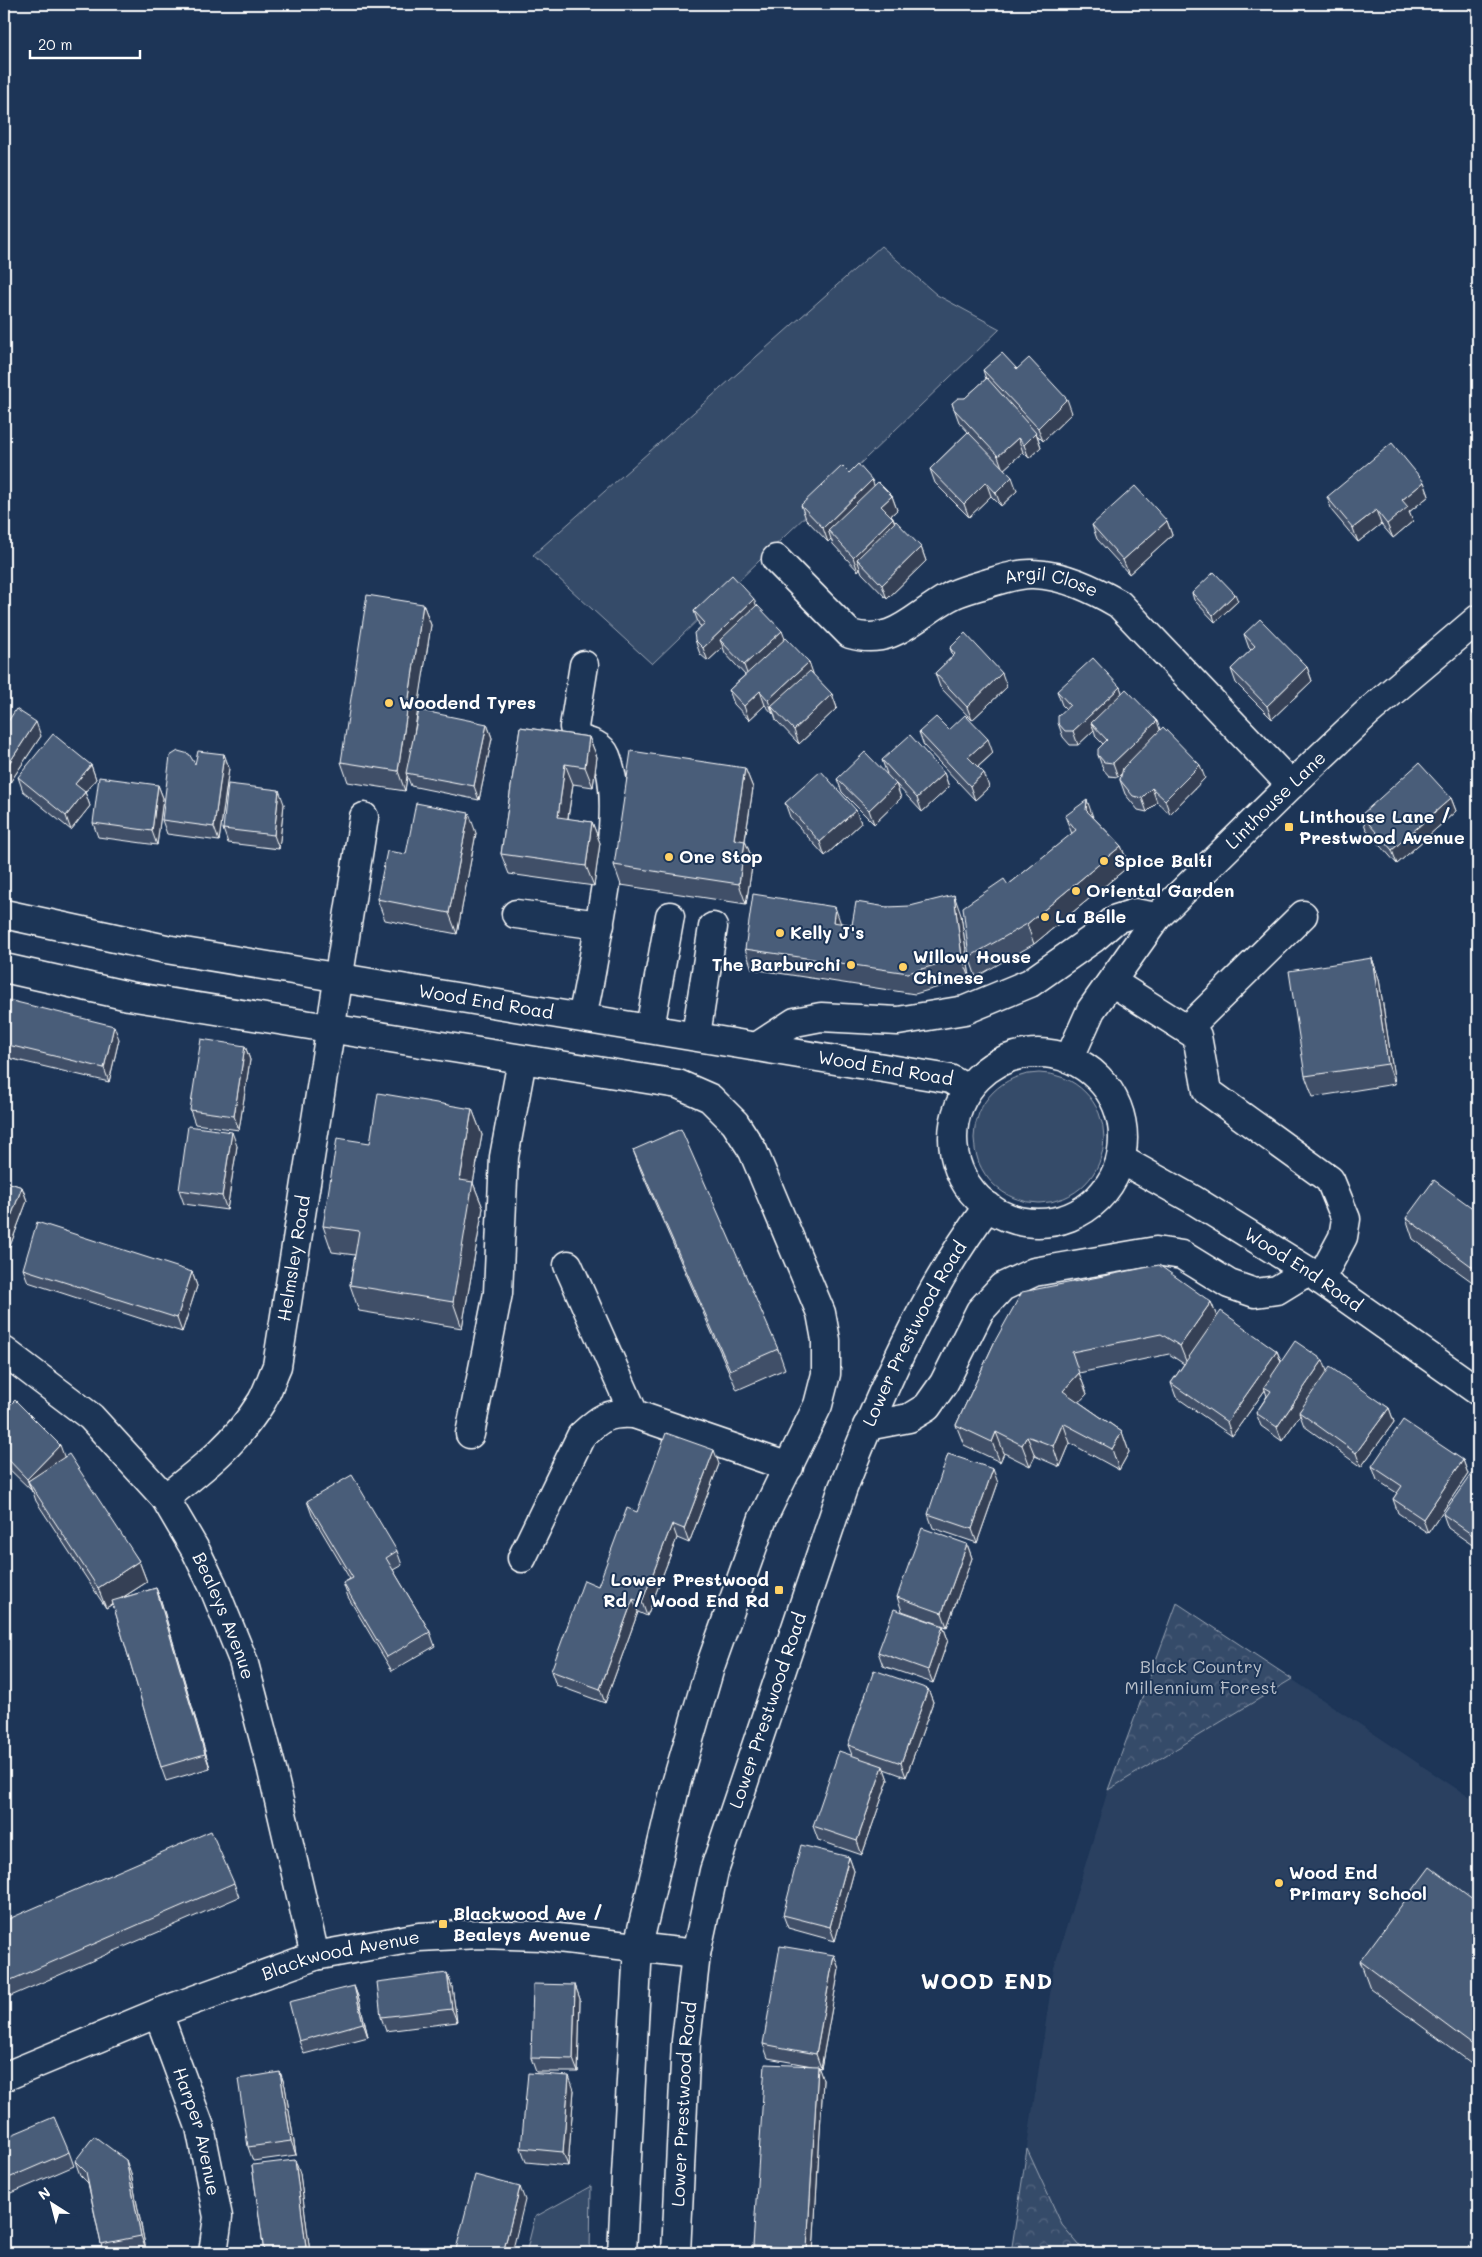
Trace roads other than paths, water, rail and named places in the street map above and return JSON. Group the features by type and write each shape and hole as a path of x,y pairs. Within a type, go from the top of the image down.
{"street":[{"name":"Argil Close","path":"776,559 850,634 864,638 887,636 950,596 1005,578 1033,574 1076,583 1098,592 1119,604 1291,784"},
{"name":"Linthouse Lane","path":"1070,1057 1091,1010 1157,917 1291,784 1367,713 1478,619"},
{"path":"582,1017 600,925 613,839 612,789 606,755 598,746 577,739 574,727 584,665"},
{"name":"Helmsley Road","path":"165,1498 212,1462 239,1434 263,1399 277,1366 364,817"},
{"path":"758,1046 795,1022 821,1017 898,1021 964,1010 1030,983 1094,938 1116,919 1135,913 1157,917"},
{"name":"Wood End Road","path":"4,914 166,949 696,1035 950,1079 966,1089"},
{"path":"516,914 600,925"},
{"path":"1186,1029 1303,915"},
{"path":"650,1028 670,916"},
{"path":"696,1035 713,927"},
{"path":"4,968 128,996 678,1084 710,1098 735,1123 753,1151 818,1304 826,1340 826,1374 818,1405 763,1518 711,1664 676,1784 638,1946 622,2253"},
{"path":"867,1426 909,1418 927,1406 944,1383 980,1311 1002,1287 1034,1272 1156,1251 1182,1256 1229,1284 1255,1293 1277,1290 1314,1275 1343,1237 1346,1219 1330,1180 1207,1091 1197,1036 1112,982"},
{"path":"1048,1054 1070,1057 1095,1075 1111,1093 1121,1118 1122,1160 1106,1190 1091,1205 1069,1218 1042,1223 1018,1221 988,1206 976,1197 962,1177 955,1155 953,1136 957,1113 966,1089 997,1064 1023,1055 1048,1054"},
{"path":"470,1434 498,1293 504,1157 522,1060"},
{"name":"Wood End Road","path":"1122,1160 1192,1199 1314,1275 1478,1391"},
{"name":"Lower Prestwood Road","path":"676,2253 686,2041 696,1954 714,1871 843,1488 867,1426 926,1303 961,1242 988,1206"},
{"path":"568,1265 634,1414"},
{"name":"Bealeys Avenue","path":"4,1351 91,1416 165,1498 196,1551 213,1586 243,1660 273,1776 315,1956"},
{"path":"522,1558 581,1436 598,1420 616,1413 634,1414 789,1467"},
{"name":"Blackwood Avenue","path":"4,2077 158,2013 315,1956 419,1937 480,1934 542,1936 696,1954"},
{"name":"Harper Avenue","path":"158,2013 200,2127 218,2217 213,2253"}],"place":[{"name":"Woodend Tyres","path":"389,703"},
{"name":"Linthouse Lane / Prestwood Avenue","path":"1289,827"},
{"name":"One Stop","path":"669,857"},
{"name":"Spice Balti","path":"1104,861"},
{"name":"Oriental Garden","path":"1076,891"},
{"name":"La Belle","path":"1045,917"},
{"name":"Kelly J's","path":"780,933"},
{"name":"The Barburchi","path":"851,965"},
{"name":"Willow House Chinese","path":"903,967"},
{"name":"Lower Prestwood Rd / Wood End Rd","path":"779,1590"},
{"name":"Wood End Primary School","path":"1279,1883"},
{"name":"Blackwood Ave / Bealeys Avenue","path":"443,1924"}],"district":[{"name":"WOOD END","path":"987,1981"}],"park label":[{"name":"Black Country Millennium Forest","path":"1201,1677"}]}
